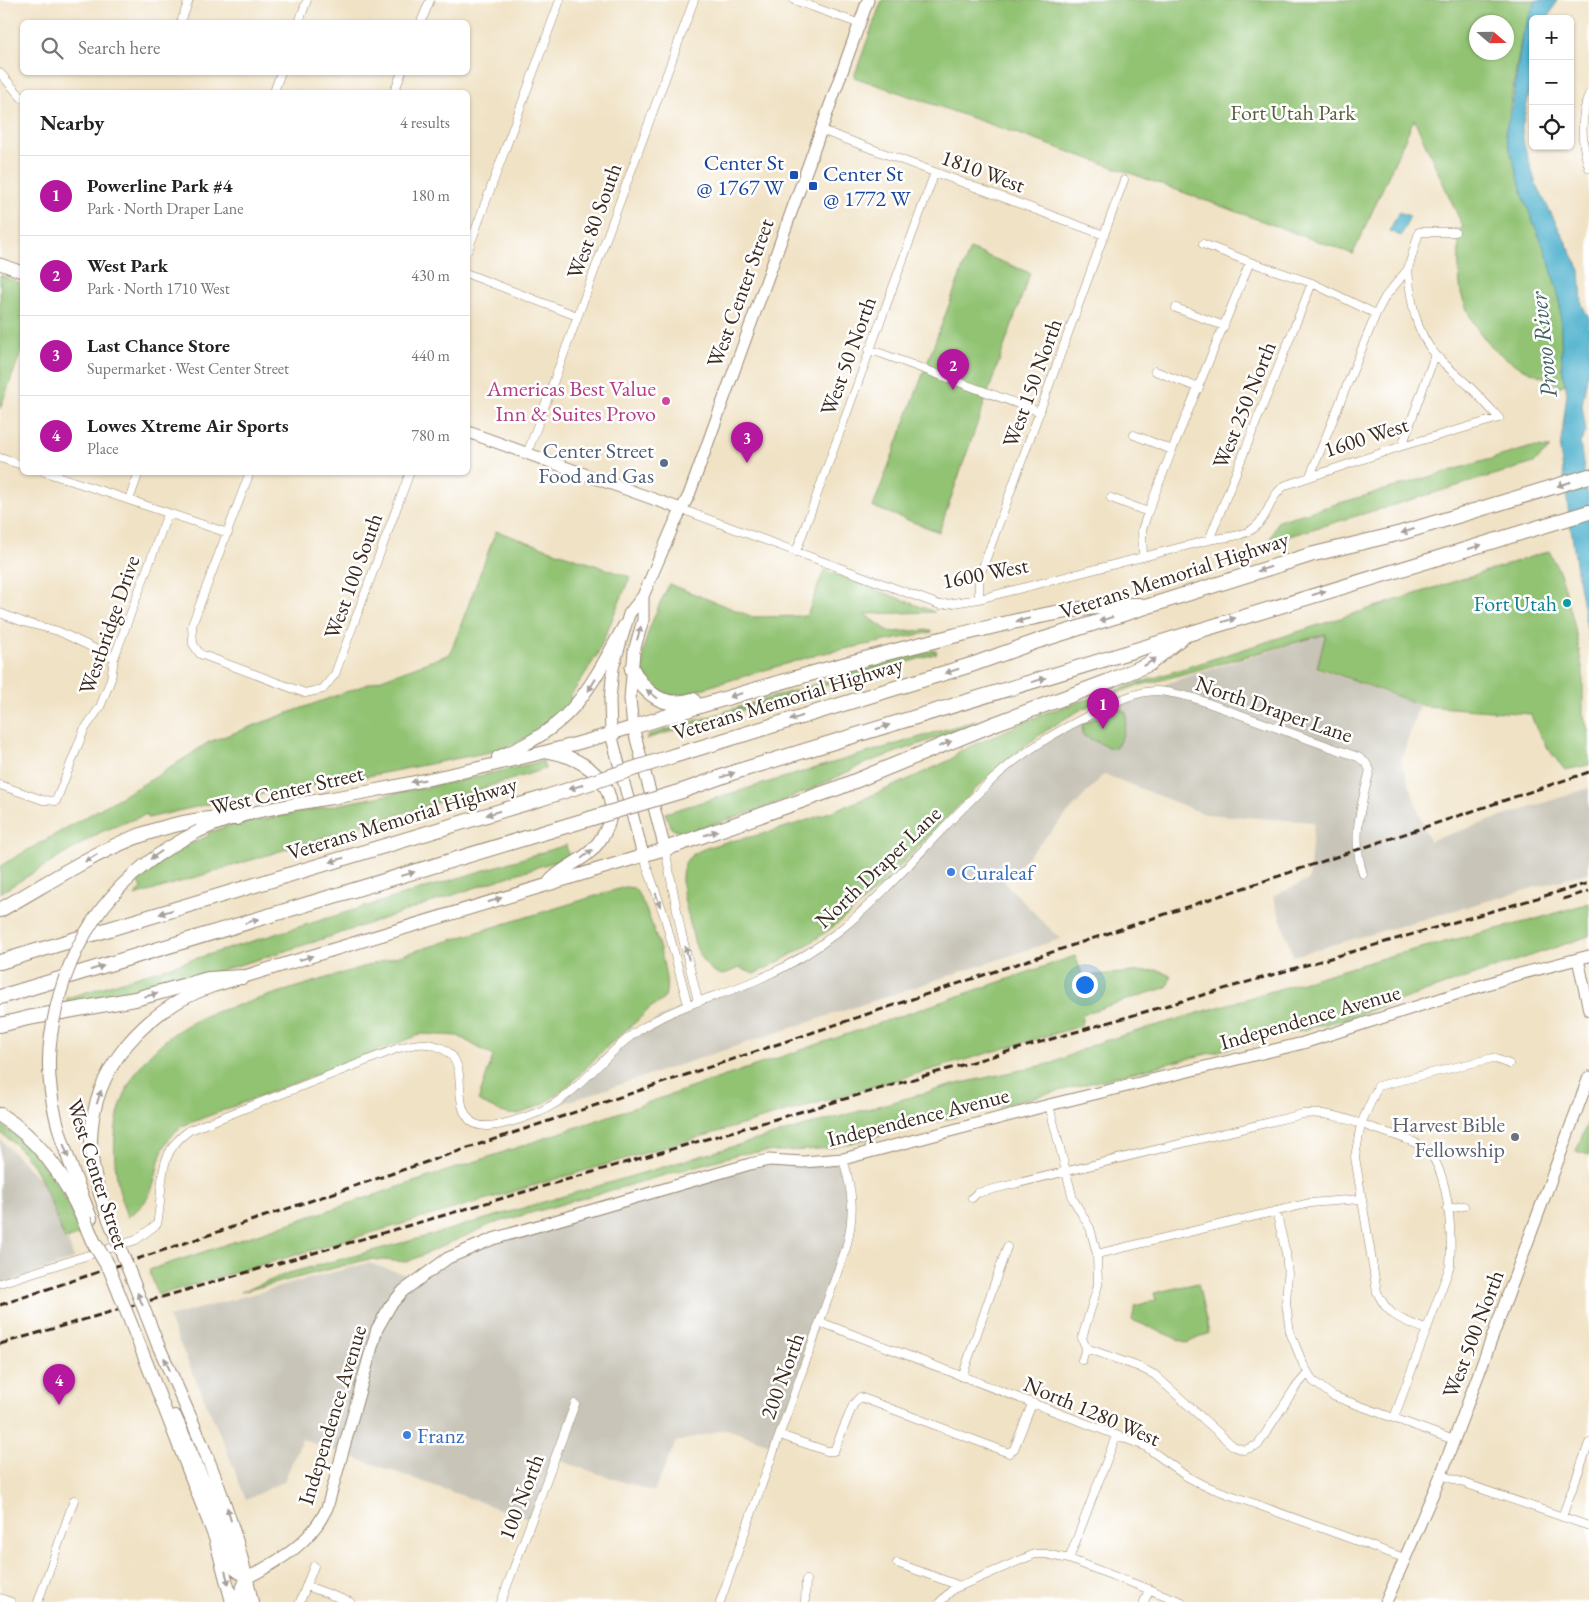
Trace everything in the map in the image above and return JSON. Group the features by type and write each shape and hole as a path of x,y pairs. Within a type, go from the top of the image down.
{"highway":[{"name":"Veterans Memorial Highway","path":"0,962 540,799 673,756 974,664 1310,555 1402,533 1589,476"},
{"path":"0,997 1589,512"},
{"path":"633,727 850,662 1044,615 1105,604 1152,605"},
{"path":"665,849 838,788 1011,717 1109,681 1149,664 1186,634"},
{"path":"632,669 645,689 658,699 674,704 703,699 716,701"},
{"path":"0,910 98,853 130,837 198,819 237,818"},
{"path":"0,1025 28,1018 135,999 208,979 242,977"},
{"path":"0,1115 24,1133 42,1151 87,1219 92,1241 108,1266"}],"main road":[{"path":"466,772 527,744 566,717 593,683 624,626"},
{"name":"West Center Street","path":"87,1219 56,1121 50,1083 51,1035 55,1008 70,961 101,908 117,889 145,864 178,841 237,818 466,772 547,752 633,727"},
{"path":"547,752 574,758 590,768 604,785 611,808 606,830 594,847 588,854 564,868 549,883"},
{"name":"West Center Street","path":"252,1602 226,1502 207,1452 158,1345 106,1212 96,1179 91,1143 92,1124 100,1093 115,1061 143,1027 173,1003 199,991 665,849"},
{"name":"West Center Street","path":"108,1266 215,1538 232,1602"},
{"path":"147,1366 192,1452 227,1538 236,1570 247,1578 241,1591 241,1602"}],"street":[{"path":"182,20 189,0"},
{"path":"300,20 307,0"},
{"path":"422,20 430,0"},
{"path":"470,245 560,0"},
{"name":"West 80 South","path":"527,454 694,0"},
{"path":"794,0 860,24"},
{"name":"West Center Street","path":"688,1004 665,918 643,855 611,734 610,700 613,668 629,614 643,596 689,495 868,0"},
{"path":"0,73 20,96"},
{"path":"275,90 280,75"},
{"path":"395,90 401,75"},
{"path":"1589,94 1582,128 1584,149 1589,168"},
{"name":"1810 West","path":"821,130 1104,235"},
{"name":"West 50 North","path":"796,552 935,172"},
{"name":"West 150 North","path":"979,599 979,578 1124,180"},
{"path":"1402,446 1435,355 1417,320 1410,293 1408,268 1419,232 1455,232"},
{"path":"1203,244 1312,283 1346,302 1376,314"},
{"path":"1143,557 1142,530 1148,512 1250,262"},
{"path":"0,264 20,271"},
{"path":"1310,476 1384,297 1408,268"},
{"path":"470,275 577,316"},
{"name":"West 250 North","path":"1209,540 1312,283"},
{"path":"1176,308 1224,326"},
{"path":"869,349 1040,412"},
{"name":"1600 West","path":"470,433 940,605 979,599 1209,540 1245,533 1254,529 1281,488 1310,476 1402,446 1499,418 1470,386 1435,355"},
{"path":"1155,371 1198,388"},
{"path":"1134,435 1172,450"},
{"path":"0,458 20,464"},
{"path":"54,475 228,533 249,475"},
{"path":"129,500 138,475"},
{"name":"West 100 South","path":"228,533 192,625 193,644 200,654 305,693 323,689 335,674 409,475"},
{"path":"1111,498 1148,512"},
{"name":"Westbridge Drive","path":"0,786 43,800 56,801 84,730 100,707 111,679 114,658 168,513"},
{"name":"West Center Street","path":"643,596 643,620 632,669 630,699 633,727 665,849 698,1001"},
{"path":"0,613 58,632 114,658"},
{"name":"North Draper Lane","path":"0,1283 136,1240 157,1224 165,1158 181,1136 190,1130 396,1048 426,1044 440,1047 455,1059 464,1109 472,1122 488,1126 503,1124 543,1110 578,1084 632,1034 660,1017 688,1004 760,979 819,946 866,906 991,780 1065,727 1134,695 1153,691 1169,692 1194,698 1358,757 1366,763 1370,770 1356,834 1358,856 1363,874"},
{"path":"1583,958 1589,1010"},
{"name":"Independence Avenue","path":"247,1578 288,1555 320,1524 327,1508 377,1329 390,1306 403,1291 448,1258 493,1238 750,1164 769,1160 803,1162 843,1159 1049,1105 1303,1043 1549,965 1583,958"},
{"path":"1427,1330 1396,1318 1382,1303 1377,1292 1360,1199 1355,1158 1361,1124 1378,1086 1493,1058 1509,1064"},
{"name":"West 500 North","path":"1389,1601 1404,1558 1441,1475 1589,1077"},
{"path":"1049,1105 1073,1199 1090,1228 1096,1254 1098,1285 1082,1338 1086,1348 1082,1360"},
{"path":"972,1198 977,1193 1066,1170 1303,1114 1333,1114 1424,1148 1438,1165 1448,1209 1451,1245 1450,1266 1394,1418"},
{"name":"200 North","path":"720,1602 820,1322 851,1228 853,1200 843,1159"},
{"path":"1096,1254 1320,1201 1360,1199"},
{"path":"1448,1209 1464,1206"},
{"path":"1276,1211 1286,1253 1288,1274 1286,1303 1290,1332 1308,1373 1323,1389 1333,1396 1454,1440"},
{"path":"962,1377 1007,1247"},
{"name":"North 1280 West","path":"820,1322 1145,1446 1186,1476 1203,1485 1404,1558"},
{"path":"1086,1348 1139,1367 1155,1375 1233,1446 1244,1450 1258,1445 1295,1388 1308,1373"},
{"path":"780,1435 827,1451 834,1451 853,1405 860,1397 1009,1453 1014,1448 1032,1404"},
{"name":"100 North","path":"501,1602 575,1404"},
{"path":"1069,1559 1116,1436"},
{"path":"1562,1516 1589,1443"},
{"path":"1441,1475 1589,1526"},
{"path":"38,1602 74,1500"},
{"path":"940,1602 946,1594 960,1586 1035,1554 1069,1559 1182,1602"},
{"path":"897,1563 960,1586"},
{"path":"300,1602 314,1566"},
{"path":"805,1602 806,1580"},
{"path":"306,1586 350,1602"},
{"path":"1144,1602 1149,1590"},
{"path":"0,1598 11,1602"}],"shaded area":[{"path":"1327,634 1316,668 1419,705 1401,761 1429,841 1589,788 1589,872 1293,956 1273,896 1309,880 1314,822 1205,814 1104,774 1004,882 1060,939 543,1110 578,1084 607,1055 660,1017 760,979 841,929 991,780 1057,731 1134,695 1203,671"},
{"path":"0,1139 51,1191 74,1259 0,1285"},
{"path":"843,1159 851,1228 776,1446 727,1429 676,1442 654,1492 555,1459 531,1520 302,1439 284,1481 246,1500 223,1441 168,1317 368,1263 420,1279 493,1239 750,1164"}],"green space":[{"name":"Fort Utah Park","path":"882,0 1536,0 1522,35 1509,113 1560,301 1562,368 1565,384 1559,387 1505,358 1489,344 1476,327 1466,307 1461,291 1458,231 1463,227 1414,119 1353,254 1116,168 854,77"},
{"path":"970,249 1030,273 939,532 873,507"},
{"path":"0,275 20,283 20,354 0,409"},
{"path":"1532,447 1550,448 1534,463 1269,542 1278,521"},
{"path":"496,531 630,577 597,655 570,697 573,701 539,732 500,750 353,779 221,801 148,818 147,814 101,832 0,893 0,866 159,775 209,742 450,654"},
{"path":"1549,551 1560,573 1574,623 1583,672 1583,713 1589,734 1589,765 1565,770 1541,737 1531,714 1424,706 1317,667 1326,634 1134,687 1103,699 1068,717 1004,763 864,901 839,923 812,942 754,974 739,968 722,975 708,967 699,954 684,900 682,874 687,860 700,850 782,828 855,802 950,760 958,752 1045,713"},
{"path":"824,570 935,612 864,614 890,632 931,630 932,632 819,654 677,696 658,690 652,686 645,676 643,651 652,621 669,584 753,617 807,616"},
{"path":"936,650 937,653 861,677 856,676 646,739 649,735 904,657"},
{"path":"1114,709 1121,709 1126,713 1122,736 1115,747 1110,748 1082,735 1083,724"},
{"path":"977,720 978,723 866,763 810,790 752,812 688,832 681,833 671,828 665,813"},
{"path":"543,761 545,769 135,896 142,888 137,881 153,868 179,850 208,836 208,833 225,827 458,781"},
{"path":"566,845 569,857 254,961 147,990 65,1005 67,998"},
{"path":"625,887 634,888 652,924 665,974 665,996 609,1045 567,1087 550,1100 513,1115 478,1101 493,1056 458,1036 422,1034 182,1126 170,1137 163,1149 149,1196 140,1207 127,1217 118,1184 115,1153 117,1123 124,1095 137,1070 156,1048 181,1029 212,1013"},
{"path":"1589,903 1589,936 1342,1020 835,1147 739,1154 492,1224 407,1262 369,1259 241,1292 289,1273 424,1237 738,1145 957,1084 1053,1063 1094,1044 1393,955 1533,920"},
{"path":"1075,956 1083,976 1158,970 1171,976 1167,987 1083,1014 1081,1026 158,1295 149,1270 498,1154"},
{"path":"1589,1119 1589,1155 1576,1151"},
{"path":"0,1124 27,1147 49,1173 59,1187 82,1234 65,1240 48,1195 34,1167 14,1143 0,1133"},
{"path":"1198,1283 1209,1333 1187,1343 1132,1320 1135,1306 1156,1300 1154,1293"}],"water":[{"path":"1536,0 1557,0 1550,15 1530,15"},
{"path":"1529,18 1529,94 1522,128 1524,145 1536,184 1580,270 1582,305 1589,318 1589,366 1582,405 1586,432 1580,443 1589,502 1589,639 1579,585 1560,450 1567,393 1562,368 1560,301 1548,258 1525,202 1505,132 1512,107 1522,35"},
{"path":"1399,212 1410,216 1401,236 1389,231"}],"railway":[{"path":"0,1305 1589,772"},
{"path":"0,1344 1589,883"},
{"path":"1563,899 1589,891"}],"place":[{"name":"Center St @ 1767 W","path":"794,175"},
{"name":"Center St @ 1772 W","path":"813,186"},
{"name":"West Park","path":"953,390"},
{"name":"Americas Best Value Inn & Suites Provo","path":"666,401"},
{"name":"Center Street Food and Gas","path":"664,463"},
{"name":"Last Chance Store","path":"747,463"},
{"name":"Fort Utah","path":"1567,603"},
{"name":"Powerline Park #4","path":"1103,729"},
{"name":"Curaleaf","path":"951,872"},
{"name":"Harvest Bible Fellowship","path":"1515,1137"},
{"name":"Lowes Xtreme Air Sports","path":"59,1405"},
{"name":"Franz","path":"407,1435"}],"water label":[{"name":"Provo River","path":"1543,345"}]}
